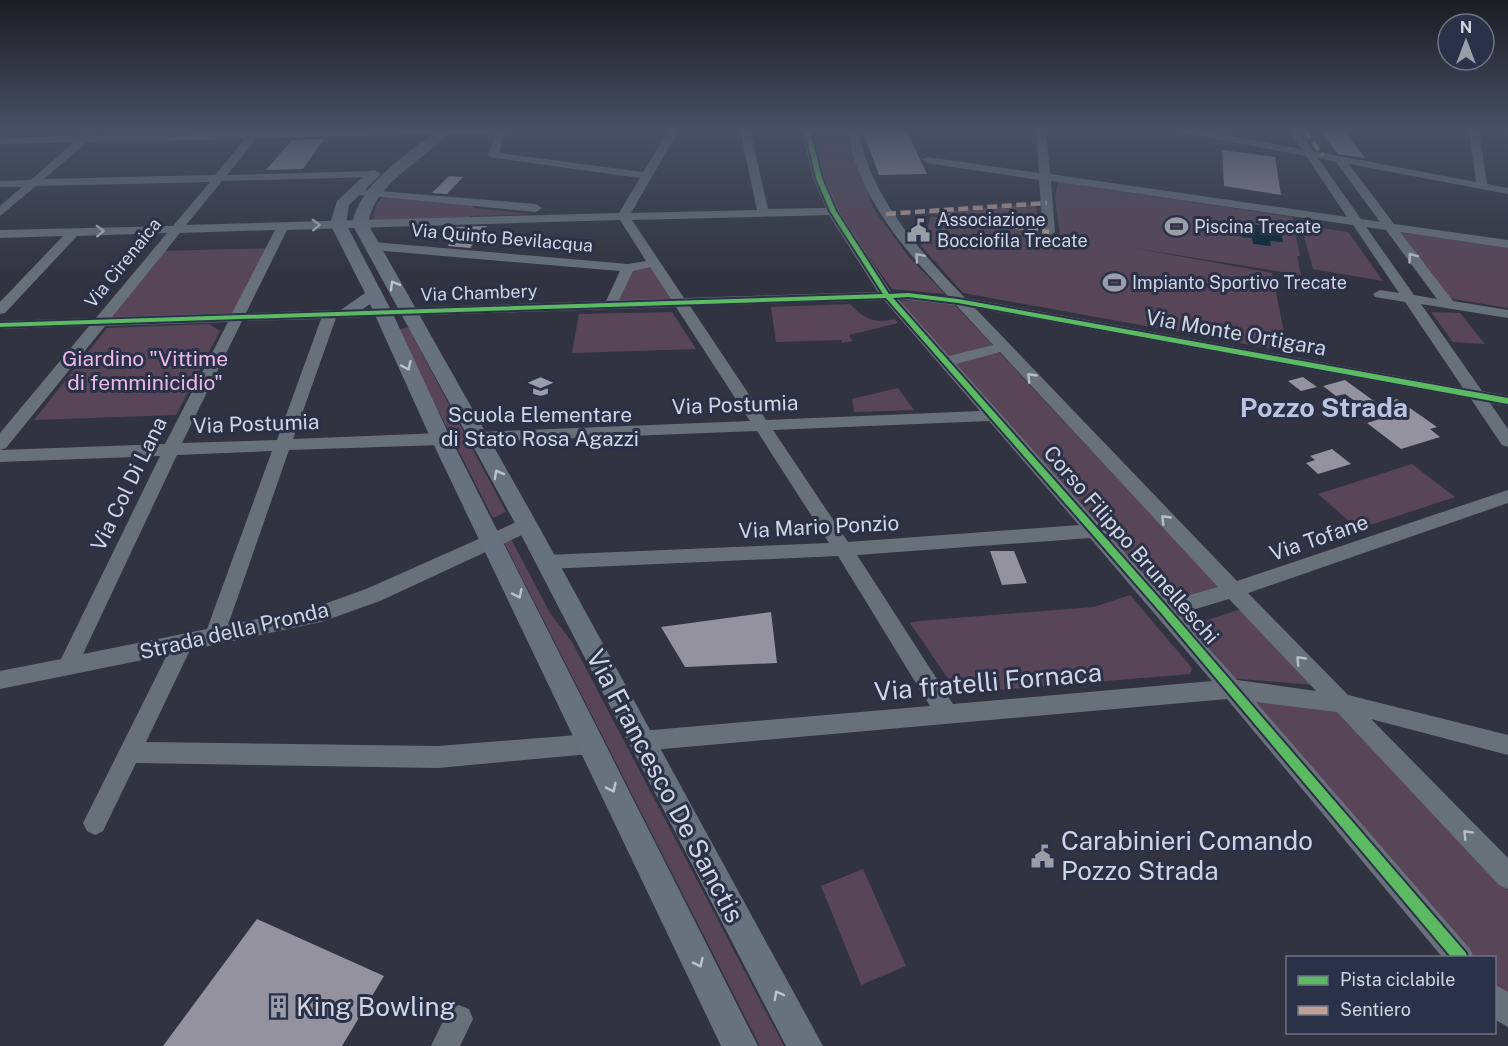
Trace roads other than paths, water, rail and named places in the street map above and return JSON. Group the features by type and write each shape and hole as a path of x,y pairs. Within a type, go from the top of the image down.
{"main road":[{"path":"338,224 339,209 370,179"},
{"path":"360,224 363,207 372,194 389,179"},
{"name":"Via Francesco De Sanctis","path":"338,224 383,312 441,439 493,541 590,744 740,1046"},
{"name":"Via Francesco De Sanctis","path":"360,224 527,525 805,1046"},
{"path":"337,314 374,294"}],"street":[{"path":"0,212 39,179"},
{"path":"0,184 189,179"},
{"name":"Via Cirenaica","path":"0,444 218,179"},
{"path":"618,216 645,179"},
{"path":"636,235 646,215 646,179"},
{"path":"756,179 763,212"},
{"name":"Corso Filippo Brunelleschi","path":"819,179 832,211 887,295 1164,610 1460,956"},
{"name":"Corso Filippo Brunelleschi","path":"871,179 883,209 916,254 958,301 1508,876"},
{"path":"1044,179 1049,232"},
{"path":"1056,179 1508,244"},
{"path":"1327,179 1508,441"},
{"path":"1354,179 1448,304"},
{"path":"1444,179 1508,191"},
{"path":"1481,179 1482,186"},
{"path":"355,192 618,216 636,235 843,549 948,714"},
{"path":"0,234 832,211"},
{"name":"Via Col Di Lana","path":"67,666 171,449 283,226"},
{"path":"0,310 74,232"},
{"name":"Via Quinto Bevilacqua","path":"373,246 627,268 653,262"},
{"path":"610,306 627,268"},
{"path":"1380,294 1508,314"},
{"name":"Via Chambery","path":"0,326 887,295 929,296 958,301"},
{"name":"Via Monte Ortigara","path":"958,301 1508,401"},
{"path":"979,323 999,308"},
{"path":"214,637 284,445 337,314"},
{"path":"945,362 1002,347"},
{"name":"Via Postumia","path":"477,437 995,417"},
{"name":"Via Postumia","path":"0,456 441,439"},
{"name":"Via Tofane","path":"1164,610 1233,590 1508,496"},
{"name":"Via Tofane","path":"1488,504 1508,507"},
{"path":"493,541 527,525"},
{"name":"Via Mario Ponzio","path":"546,562 843,549 1094,531"},
{"name":"Strada della Pronda","path":"0,680 314,616 373,595 493,541"},
{"path":"95,824 183,644"},
{"name":"Via fratelli Fornaca","path":"641,741 1232,689 1341,702 1508,744"},
{"name":"Via Francesco De Sanctis","path":"129,752 438,757 590,744"},
{"path":"1496,999 1508,1013"},
{"path":"445,1046 459,1019"}],"water":[{"path":"1251,224 1280,229 1283,242 1270,241 1271,246 1253,244 1252,238 1242,237 1241,230 1252,232"}],"place":[{"name":"Piscina Trecate","path":"1176,227"},
{"name":"Associazione Bocciofila Trecate","path":"919,230"},
{"name":"Impianto Sportivo Trecate","path":"1114,283"},
{"name":"Scuola Elementare di Stato Rosa Agazzi","path":"540,387"},
{"name":"Carabinieri Comando Pozzo Strada","path":"1043,856"},
{"name":"King Bowling","path":"278,1007"}],"district":[{"name":"Pozzo Strada","path":"1324,408"}],"park label":[{"name":"Giardino \"Vittime di femminicidio\"","path":"145,371"}]}
